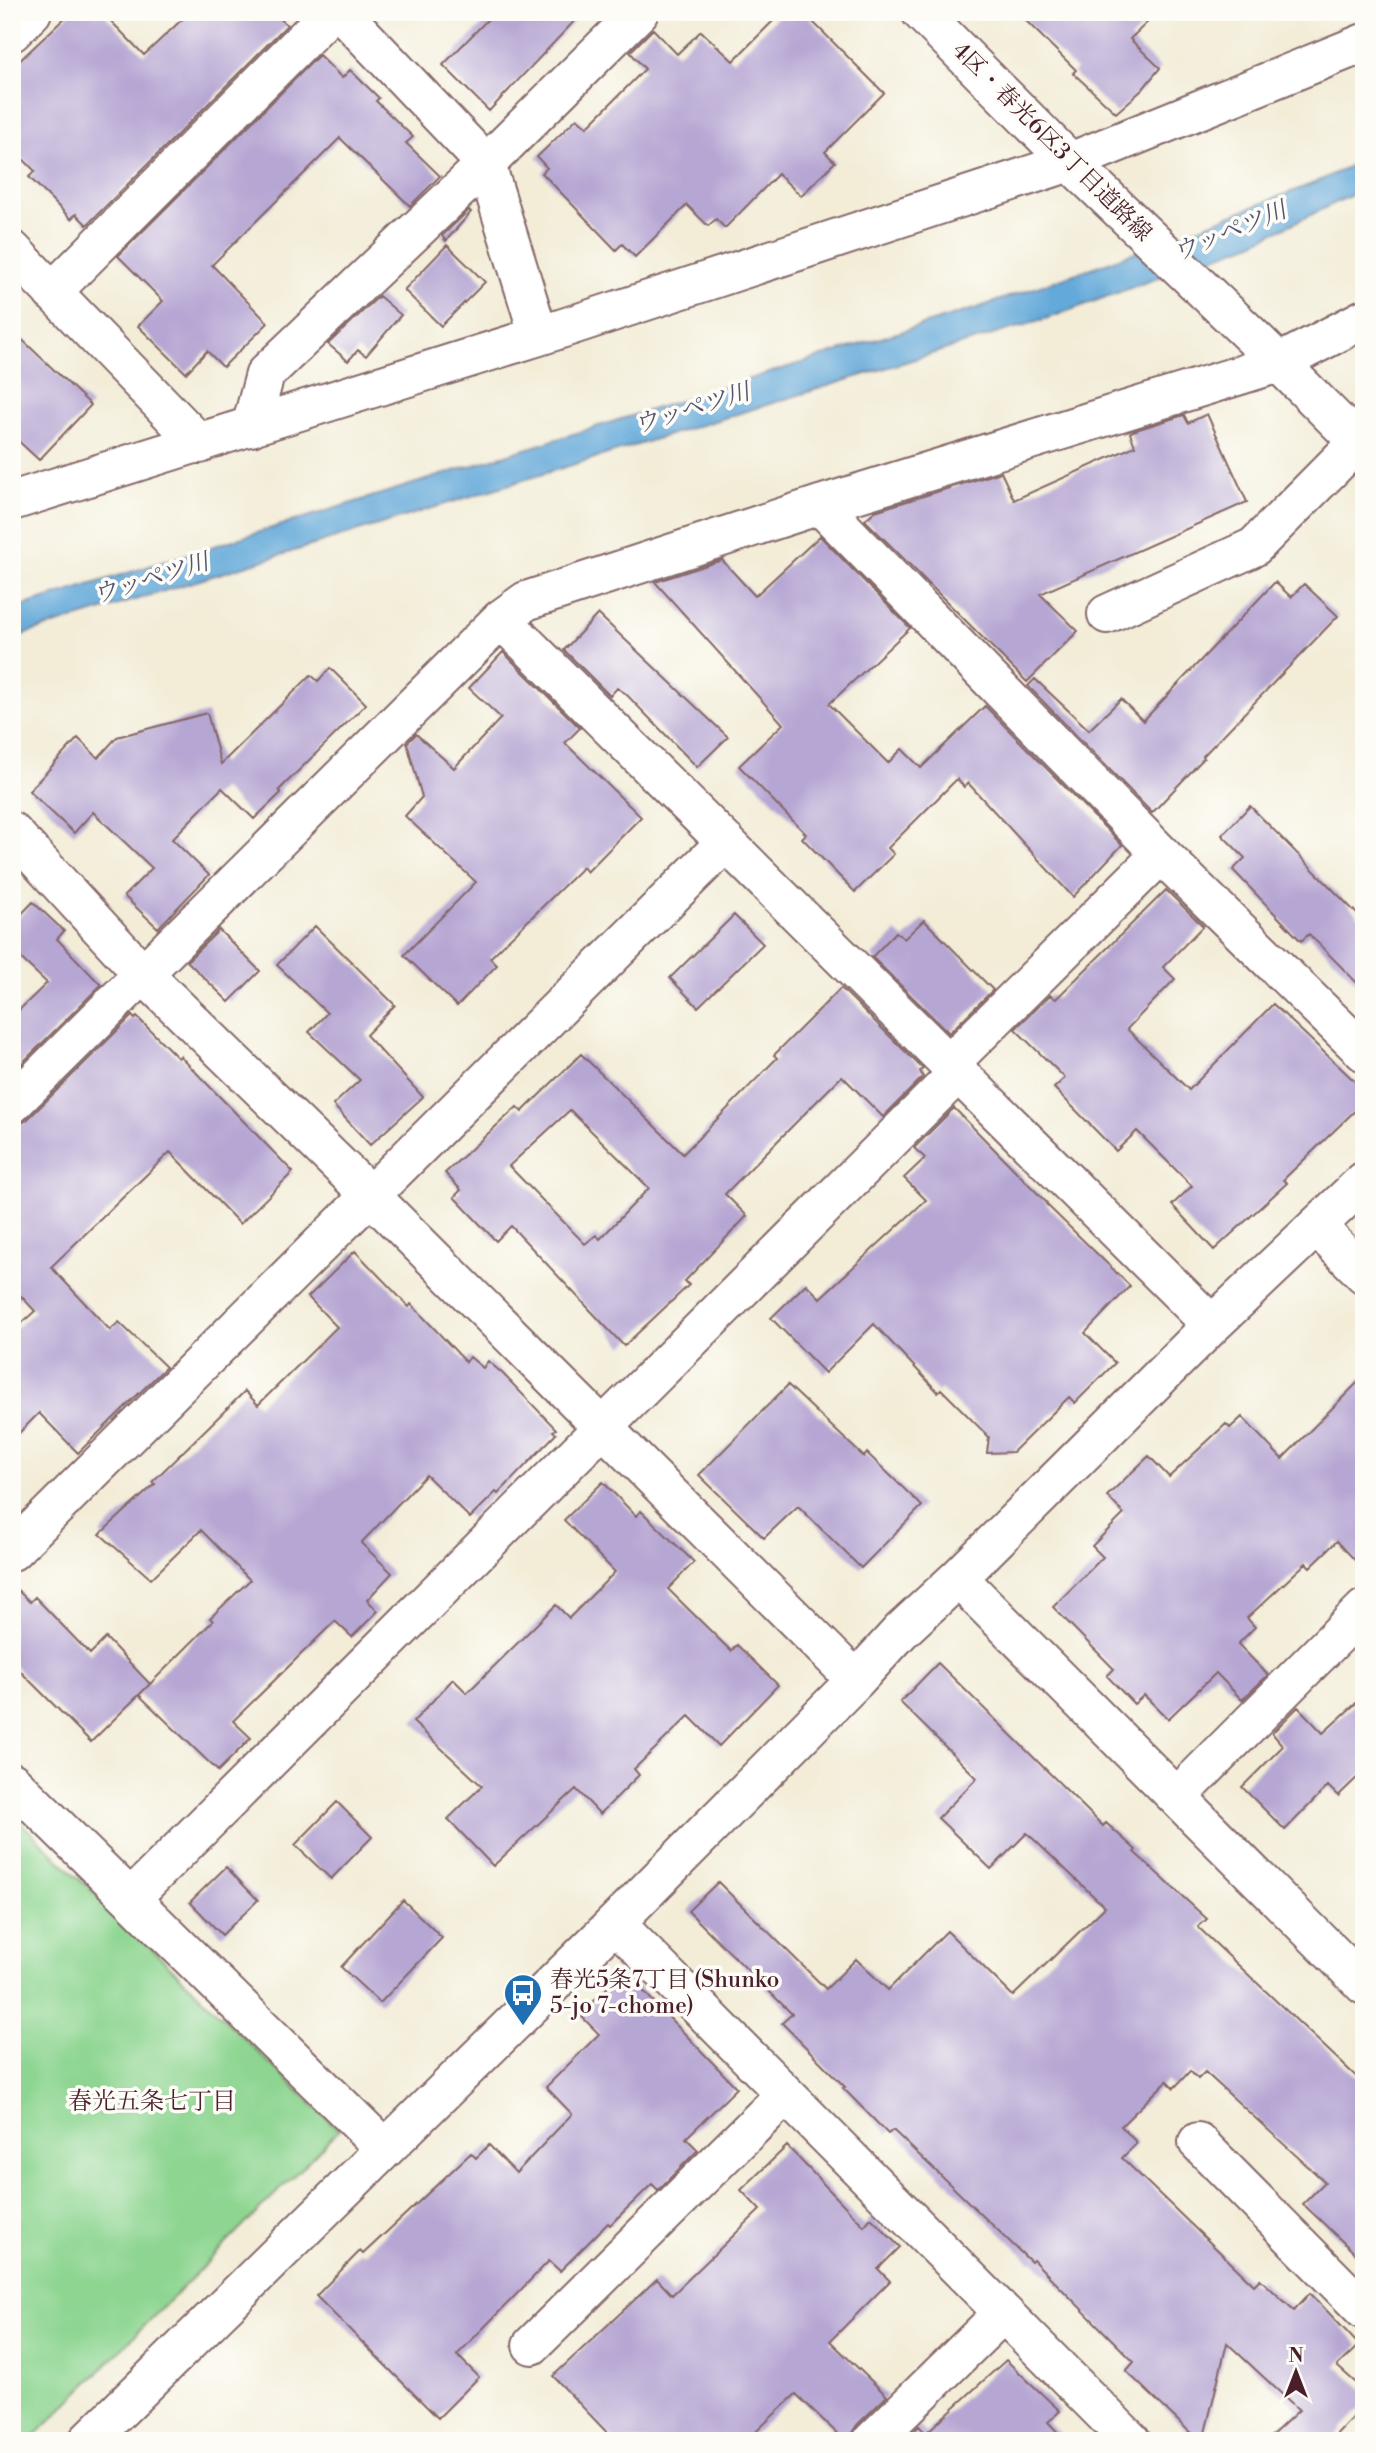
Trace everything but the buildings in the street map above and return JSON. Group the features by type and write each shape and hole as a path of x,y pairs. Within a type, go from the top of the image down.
{"street":[{"path":"12,32 32,12"},
{"path":"52,292 331,12"},
{"path":"341,12 486,164 539,336"},
{"path":"251,427 265,374 486,164 639,12"},
{"name":"4区・春光6区3丁目道路線","path":"920,12 1361,445"},
{"path":"12,501 539,336 1070,162 1364,43"},
{"path":"12,250 200,443"},
{"path":"12,1104 501,620 526,601 820,505 1364,319"},
{"path":"1107,614 1254,548 1361,445"},
{"path":"820,505 1161,854 1364,1052"},
{"path":"501,620 1212,1325"},
{"path":"12,832 142,973 371,1196 856,1680"},
{"path":"12,1551 726,842"},
{"path":"131,1898 603,1428 1161,854"},
{"path":"88,2441 615,1923 856,1680 901,1631 958,1578 1212,1325 1364,1181"},
{"path":"1317,1227 1364,1273"},
{"path":"958,1578 1364,1985"},
{"path":"1177,1797 1364,1609"},
{"path":"12,1782 385,2149"},
{"path":"615,1923 1131,2441"},
{"path":"532,2345 785,2095"},
{"path":"1198,2142 1364,2310"},
{"path":"872,2441 1003,2314"}],"green space":[{"path":"12,1814 339,2130 30,2441 12,2441"}],"water":[{"name":"ウッペツ川","path":"1364,159 1364,189 1250,244 1054,316 12,638 12,609 977,308 1106,263 1317,182"}],"place":[{"name":"春光5条7丁目 (Shunko 5-jo 7-chome)","path":"523,2027"}],"district":[{"name":"春光五条七丁目","path":"152,2102"}]}
